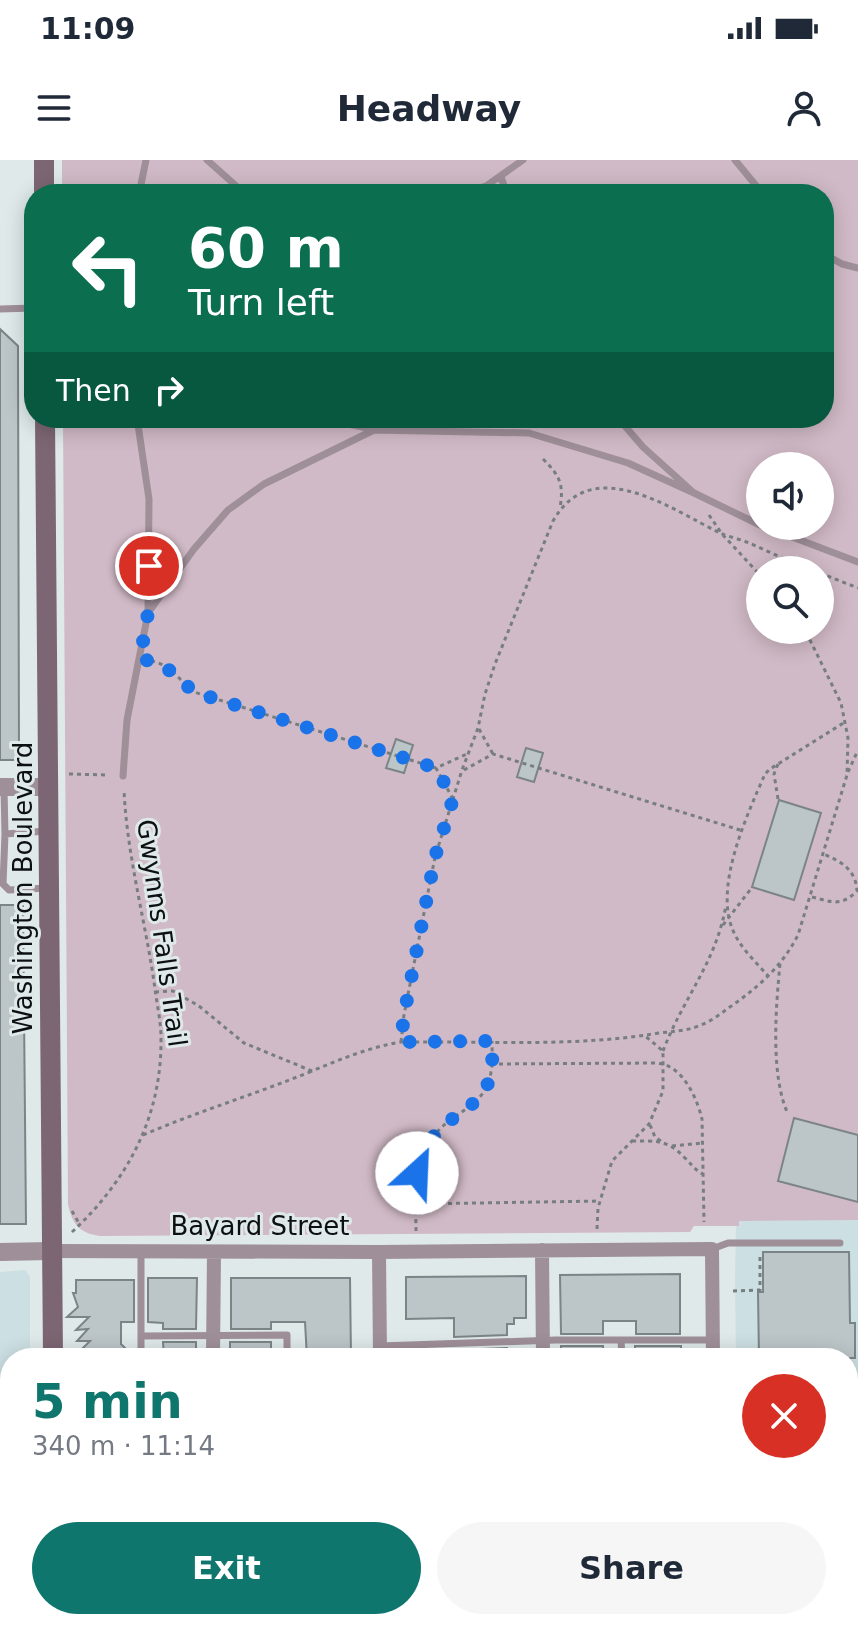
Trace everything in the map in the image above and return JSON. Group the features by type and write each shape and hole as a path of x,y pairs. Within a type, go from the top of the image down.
{"main road":[{"path":"44,160 44,184"},
{"name":"Washington Boulevard","path":"45,428 53,1348"}],"street":[{"path":"2,787 49,787"},
{"path":"712,1249 713,1348"},
{"name":"Bayard Street","path":"0,1252 712,1249"},
{"path":"542,1250 543,1348"},
{"path":"213,1348 214,1252"},
{"path":"379,1252 380,1348"}],"lane":[{"path":"141,184 146,160"},
{"path":"207,160 231,184"},
{"path":"489,184 523,160"},
{"path":"735,160 755,184"},
{"path":"501,177 503,184"},
{"path":"834,260 858,268"},
{"path":"0,309 24,308"},
{"path":"123,776 127,720 148,613 149,499 138,428"},
{"path":"365,428 529,433 628,463 746,518"},
{"path":"627,428 694,493"},
{"path":"148,613 194,549 228,510 264,484 374,430"},
{"path":"800,540 858,562"},
{"path":"2,787 5,834 3,884 9,890 50,888"},
{"path":"5,834 49,831"},
{"path":"712,1249 728,1243 840,1243"},
{"path":"141,1252 141,1348"},
{"path":"141,1336 287,1335 287,1348"},
{"path":"621,1340 621,1348"},
{"path":"439,1348 543,1341 713,1340"}],"path":[{"path":"543,459 559,476 560,508"},
{"path":"401,1042 435,857 478,728 495,664 560,508 568,500 592,488 639,493 722,534 778,556"},
{"path":"694,493 722,534 746,560"},
{"path":"834,579 858,588"},
{"path":"812,644 841,703 848,738 847,775"},
{"path":"140,659 161,663 194,692 436,768 469,753"},
{"path":"597,1229 600,1201 612,1161 649,1124 663,1091 663,1051 713,952 722,925 740,830 765,774 845,722"},
{"path":"478,728 493,754"},
{"path":"143,1135 382,1045 401,1042 609,1040 680,1032 702,1025 769,977 789,954 798,935 847,775 858,750"},
{"path":"462,770 493,754 740,830"},
{"path":"778,799 774,774 780,762"},
{"path":"436,768 453,799"},
{"path":"49,787 67,774 123,776"},
{"name":"Gwynns Falls Trail","path":"51,1251 109,1194 131,1161 153,1104 159,1071 161,1036 130,853 123,776"},
{"path":"810,897 842,902 858,891 849,869 823,854"},
{"path":"722,925 750,890"},
{"path":"726,901 731,926 738,940 769,977"},
{"path":"780,964 775,1024 779,1080 788,1114"},
{"path":"155,992 173,991 199,1006 244,1043 312,1071"},
{"path":"644,1035 663,1051"},
{"path":"416,1231 417,1173 421,1158 428,1143 445,1124 479,1100 491,1075 492,1041"},
{"path":"491,1064 656,1063 669,1066 680,1076 698,1103 702,1119 704,1222"},
{"path":"649,1124 655,1137 672,1146 704,1174"},
{"path":"632,1141 661,1141"},
{"path":"672,1146 703,1143"},
{"path":"416,1204 600,1201"},
{"path":"733,1291 760,1290 760,1255"}],"shaded area":[{"path":"62,160 858,160 858,1220 739,1221 739,1226 694,1226 690,1232 100,1236 87,1233 72,1217 68,1204 63,428 834,428 834,184 62,184"},
{"path":"736,1219 858,1219 858,1348 736,1348"},
{"path":"25,1270 30,1277 30,1348 0,1348 0,1272"}],"building":[{"path":"0,329 18,346 19,760 0,760"},
{"path":"396,739 413,745 404,773 386,768"},
{"path":"526,748 543,753 534,782 517,777"},
{"path":"779,800 821,813 794,900 752,887"},
{"path":"0,905 23,905 26,1224 0,1224"},
{"path":"794,1118 858,1135 858,1202 778,1181"},
{"path":"763,1252 849,1252 850,1323 855,1323 855,1348 759,1348 758,1292 763,1292"},
{"path":"680,1274 680,1334 636,1334 636,1321 603,1321 603,1334 561,1334 560,1275"},
{"path":"526,1276 526,1318 514,1318 514,1324 507,1324 507,1335 454,1337 454,1318 406,1319 406,1277"},
{"path":"148,1278 197,1278 196,1329 163,1329 163,1323 148,1322"},
{"path":"231,1278 350,1278 351,1348 306,1348 305,1322 271,1322 271,1329 231,1329"},
{"path":"76,1280 134,1280 134,1322 121,1322 121,1344 125,1348 83,1348 90,1341 77,1341 88,1329 76,1330 89,1317 67,1317 78,1307 73,1293 76,1293"},
{"path":"163,1342 196,1342 196,1348 163,1348"},
{"path":"230,1342 271,1342 271,1348 230,1348"},
{"path":"561,1346 603,1346 603,1348"},
{"path":"635,1346 681,1346 681,1348"}],"route":[{"path":"149,566 148,613 140,659 168,667 194,692 436,768 453,799 435,857 401,1042 492,1041 491,1075 479,1100 445,1124 428,1143 417,1173"}]}
